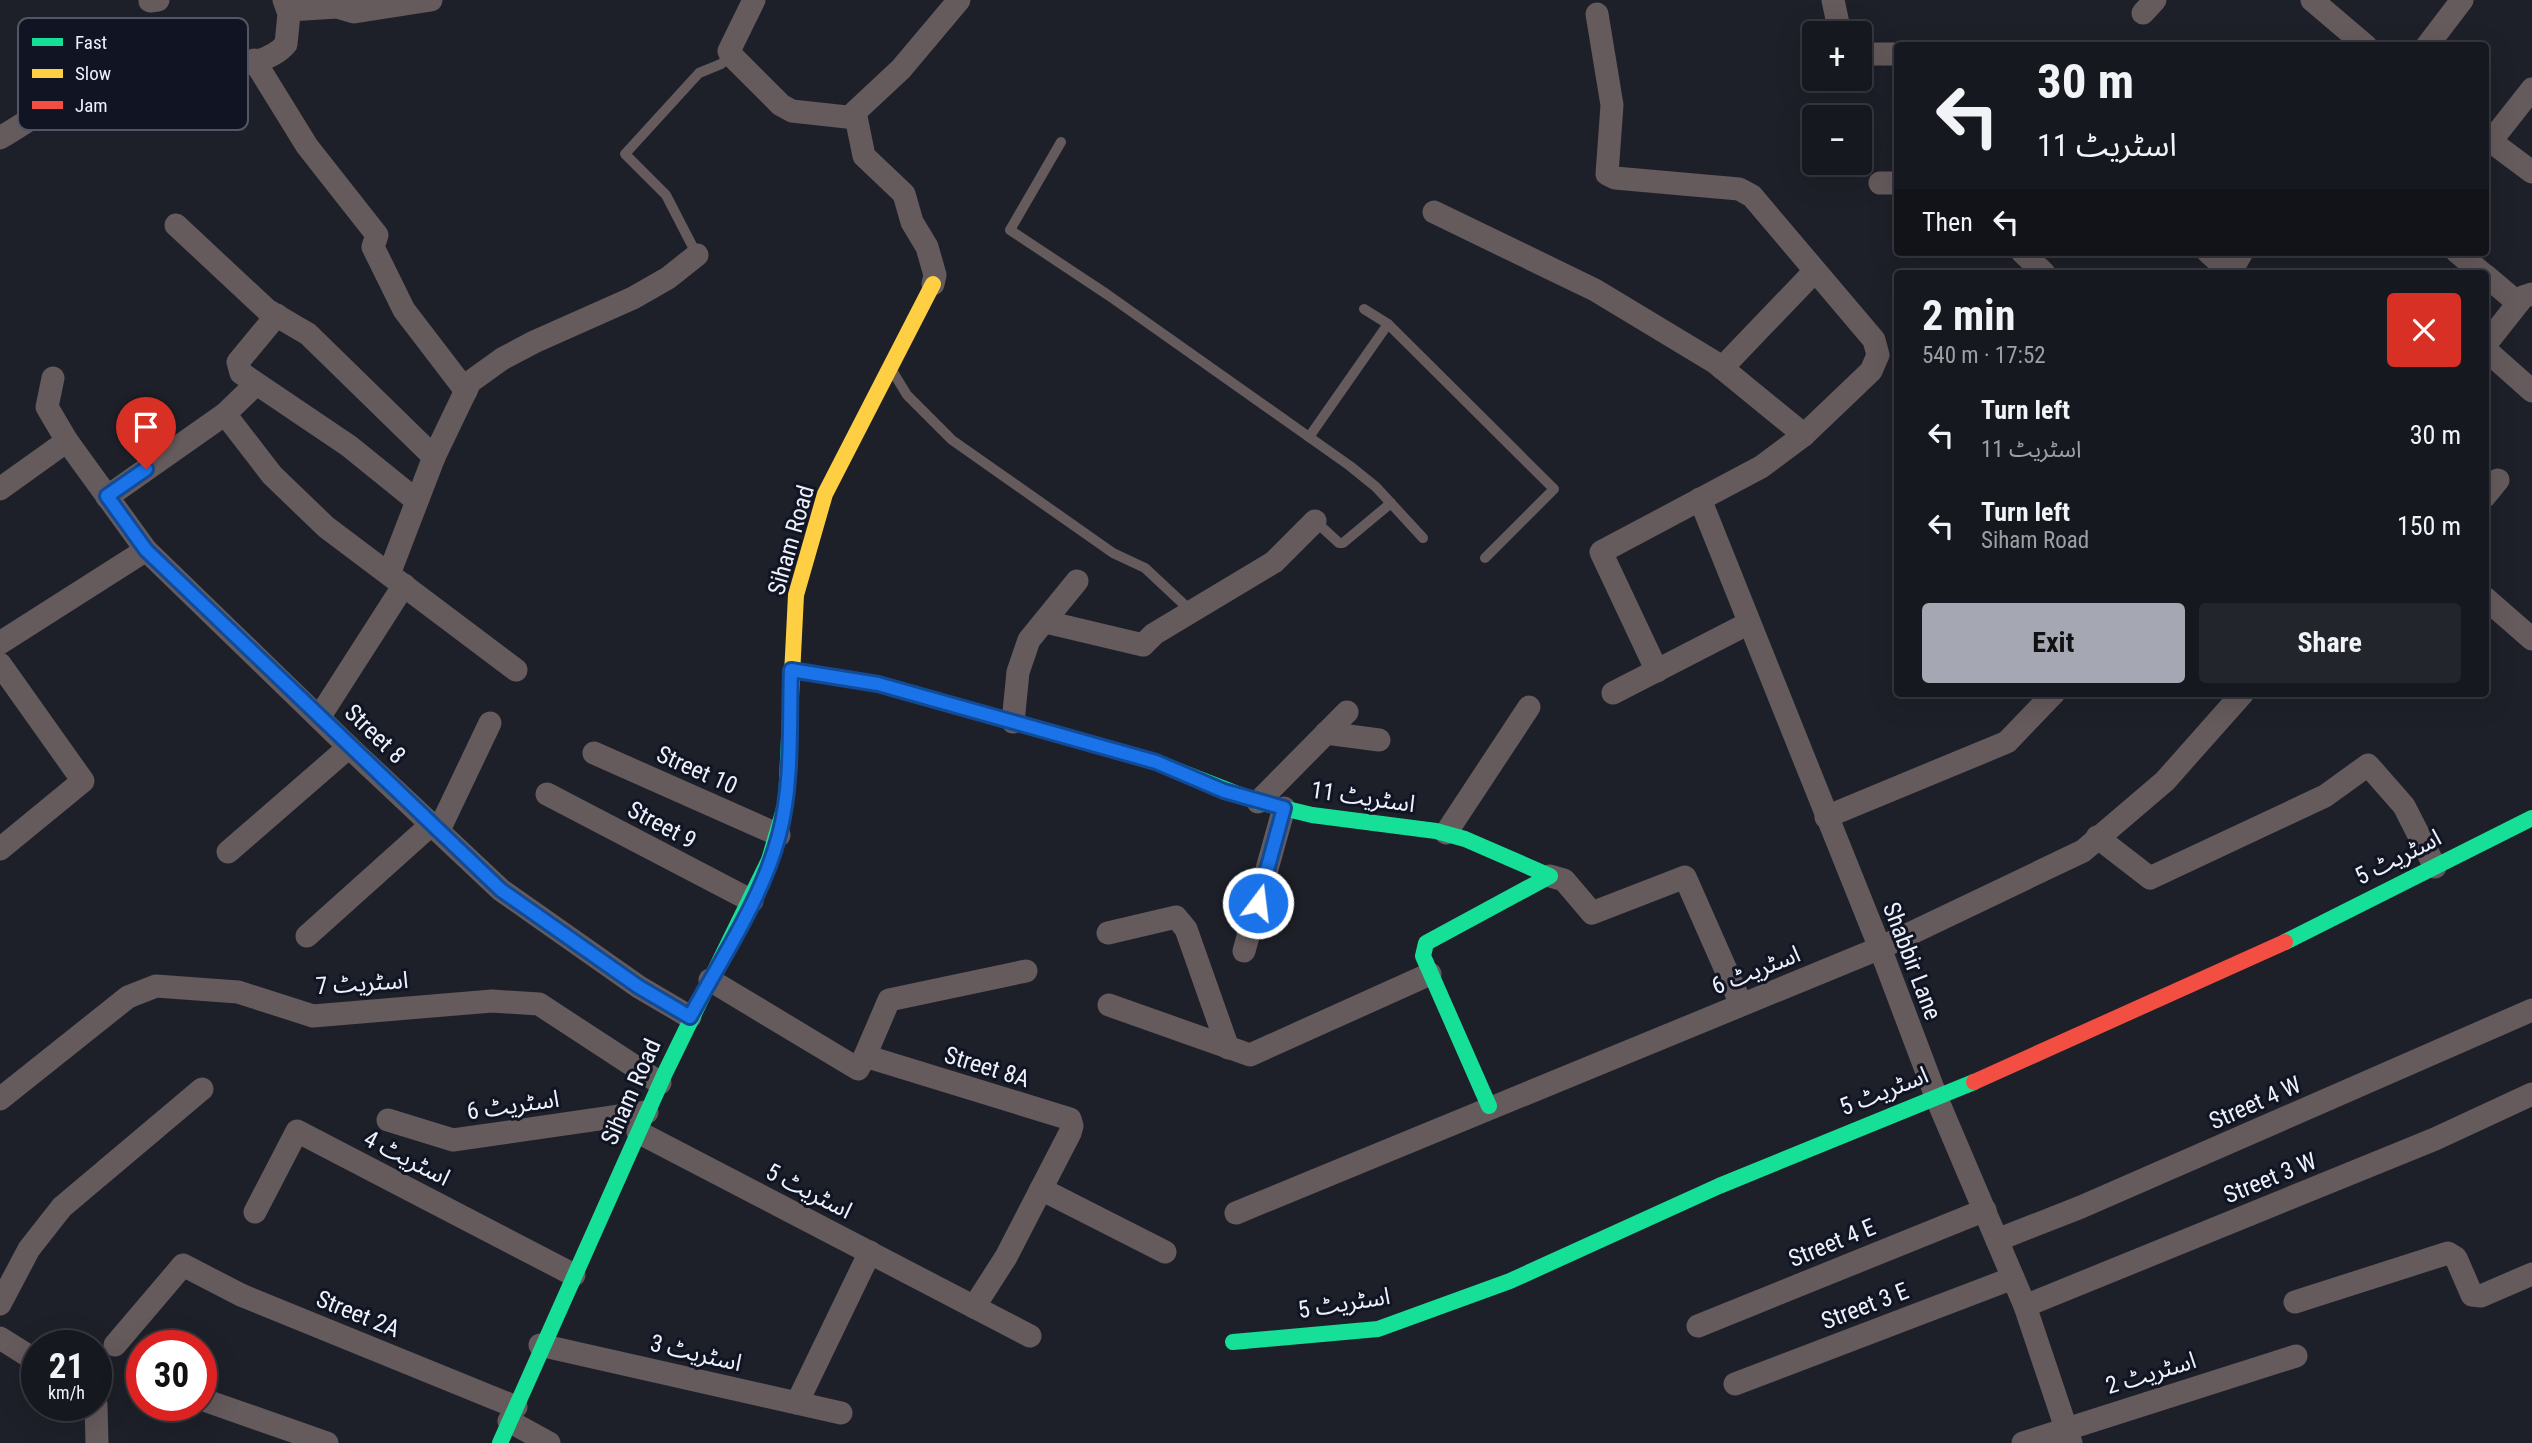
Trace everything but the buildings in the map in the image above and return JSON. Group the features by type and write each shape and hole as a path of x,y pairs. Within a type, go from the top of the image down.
{"street":[{"path":"150,1 158,0"},
{"path":"248,61 280,51 286,44 286,5 337,7 354,12 431,0"},
{"path":"754,0 729,51 731,55 781,105 792,111 856,118"},
{"path":"933,284 935,275 927,247 912,222 904,194 864,156 855,112 901,69 959,0"},
{"path":"1833,0 1837,21"},
{"path":"2312,0 2358,42"},
{"path":"2430,42 2462,0"},
{"path":"1597,14 1612,105 1607,174 1615,178 1739,189 1752,196 1814,272 1857,318 1874,340 1878,355 1871,371 1804,435 1761,467 1601,552 1657,671"},
{"path":"1872,54 1894,54"},
{"path":"254,60 307,146 377,235 373,247 404,310 466,391"},
{"path":"2489,138 2532,89"},
{"path":"0,138 18,128"},
{"path":"2489,140 2532,172"},
{"path":"1434,212 1595,290 1722,368 1804,435"},
{"path":"176,225 267,310 308,334 434,457"},
{"path":"320,716 396,580 417,501 434,457 470,382 502,359 634,298 668,278 697,255"},
{"path":"2026,256 2042,270"},
{"path":"2212,256 2227,270"},
{"path":"2462,256 2479,270"},
{"path":"1722,368 1814,272"},
{"path":"2489,277 2525,298 2489,340"},
{"name":"Siham Road","path":"500,1443 540,1345 690,1017 752,901 779,835 786,803 796,594 825,495 933,284"},
{"path":"277,314 238,362 241,373 349,446 417,501"},
{"path":"2489,353 2532,391"},
{"name":"Street 8","path":"53,378 47,407 67,441 146,550 501,890 639,987 690,1017"},
{"path":"107,496 225,414 256,384"},
{"path":"225,414 272,475 302,506 516,670"},
{"path":"0,489 67,441"},
{"name":"Shabbir Lane","path":"1700,499 1880,948 1937,1099 2025,1306 2068,1435"},
{"path":"1046,622 1143,645 1154,634 1274,562 1315,521"},
{"path":"0,643 146,550"},
{"path":"1013,722 1018,672 1029,640 1077,581"},
{"path":"2489,601 2532,639"},
{"path":"1613,693 1749,623"},
{"path":"0,663 83,781 0,849"},
{"name":"اسٹریٹ 11","path":"791,670 878,684 1156,762 1258,802 1446,834 1546,879"},
{"path":"1826,817 2007,742 2050,697"},
{"name":"اسٹریٹ 6","path":"1236,1213 1489,1106 1880,948 2083,851 2165,781 2239,697"},
{"path":"1446,834 1529,707"},
{"path":"1258,802 1347,712"},
{"path":"307,936 436,827 490,723"},
{"path":"1326,733 1379,740"},
{"path":"228,852 349,747"},
{"name":"Street 10","path":"594,752 779,835"},
{"path":"2097,837 2150,878 2325,796 2368,765 2404,806 2435,867"},
{"name":"Street 9","path":"547,794 752,901"},
{"path":"1244,951 1284,808"},
{"name":"اسٹریٹ 5","path":"1233,1342 1378,1329 1510,1281 1719,1186 1937,1099 2301,935 2532,818"},
{"path":"1489,1106 1423,956 1426,943 1546,879 1564,880 1592,913 1685,877 1741,1004"},
{"path":"1108,933 1176,916 1186,929 1228,1048"},
{"path":"864,1056 889,1000 1026,971"},
{"path":"1109,1005 1250,1055 1430,974"},
{"name":"Street 8A","path":"710,980 858,1069 864,1056 1070,1119 1070,1133 1006,1257 974,1307"},
{"name":"اسٹریٹ 7","path":"0,1099 128,997 156,986 185,985 238,992 313,1016 492,1001 538,1004 660,1083"},
{"name":"Street 4 W","path":"1997,1240 2081,1207 2532,1010"},
{"path":"0,1304 29,1249 62,1207 202,1089"},
{"name":"Street 3 W","path":"2025,1306 2435,1139 2532,1094"},
{"name":"اسٹریٹ 6","path":"388,1121 453,1140 643,1122"},
{"name":"اسٹریٹ 5","path":"643,1122 870,1252 1030,1336"},
{"name":"اسٹریٹ 4","path":"255,1212 297,1131 574,1275"},
{"path":"1041,1189 1166,1252"},
{"name":"Street 4 E","path":"1698,1326 1985,1210"},
{"path":"797,1403 870,1252"},
{"path":"2295,1302 2448,1253 2456,1258 2472,1295 2481,1296 2532,1274"},
{"name":"Street 2A","path":"115,1345 183,1265 241,1295 512,1414"},
{"name":"Street 3 E","path":"1735,1384 2013,1278"},
{"path":"0,1338 21,1351"},
{"name":"اسٹریٹ 3","path":"540,1345 841,1413"},
{"name":"اسٹریٹ 2","path":"2022,1443 2068,1435 2296,1356"},
{"path":"217,1405 327,1443"},
{"path":"512,1414 549,1443"},
{"path":"96,1421 97,1443"}],"lane":[{"path":"697,255 666,195 625,154 699,73 721,64 731,55"},
{"path":"1061,142 1010,230 1108,295 1350,466 1391,503 1423,538"},
{"path":"1364,309 1388,324 1554,489 1485,558"},
{"path":"1309,437 1388,324"},
{"path":"889,367 907,395 952,440 1113,553 1144,568 1191,611"},
{"path":"1315,521 1339,543 1391,503"}],"traffic: fast":[{"path":"500,1443 665,1073 769,860 786,802 791,695"},
{"path":"991,716 1156,762 1258,802 1312,815 1436,831 1465,839 1550,876 1426,943 1423,956 1489,1106"},
{"path":"2285,942 2532,818"},
{"path":"1233,1342 1378,1329 1510,1281 1719,1186 1974,1082"}],"traffic: slow":[{"path":"791,695 796,595 825,494 933,284"}],"traffic: jam":[{"path":"791,670 878,684 991,716"},
{"path":"1974,1082 2285,942"}],"route":[{"path":"146,469 107,496 146,550 501,890 639,987 690,1017 757,893 779,835 786,803 791,670 878,684 1156,762 1224,791 1284,808 1258,903"}]}
